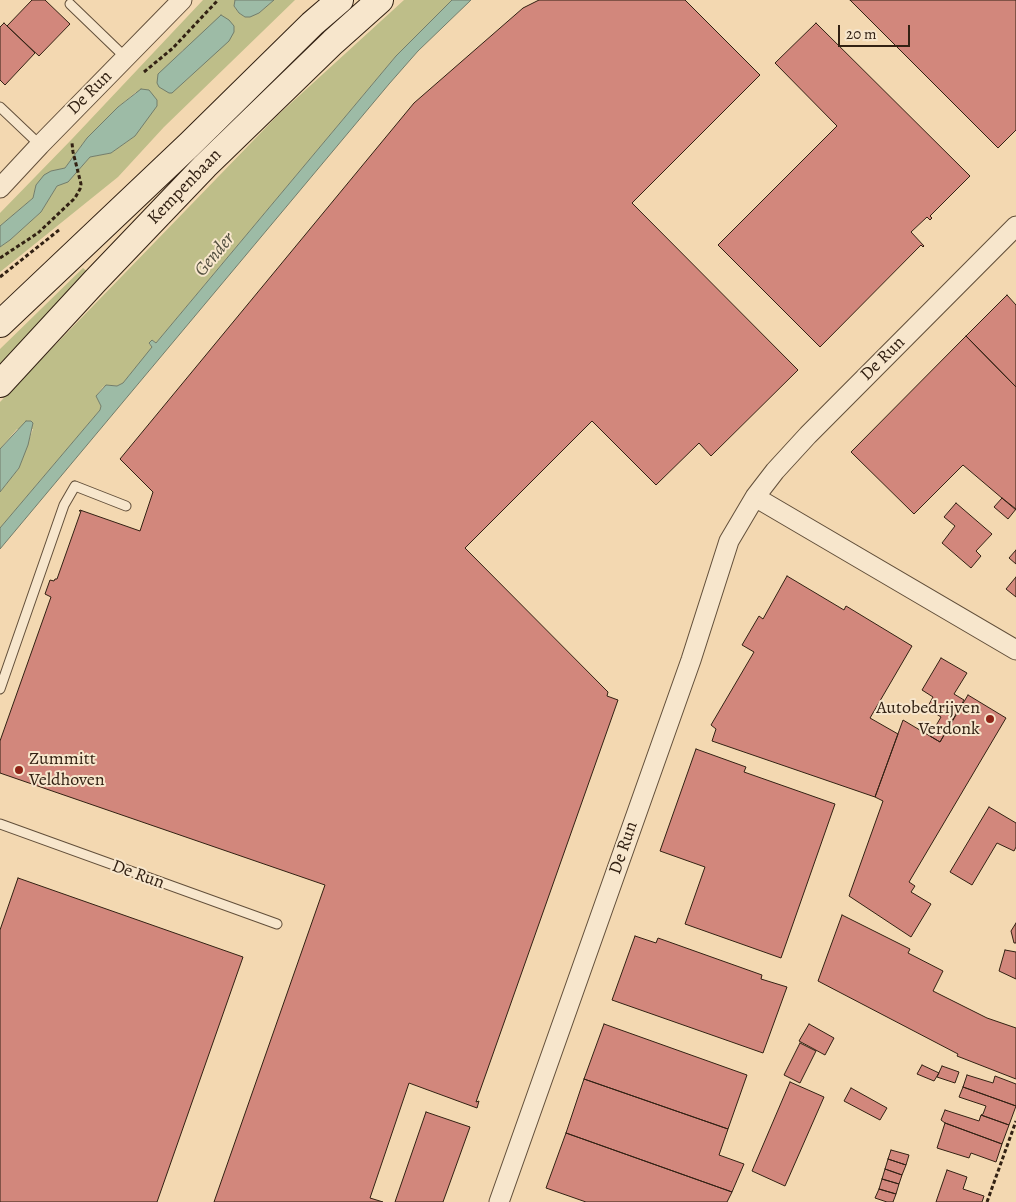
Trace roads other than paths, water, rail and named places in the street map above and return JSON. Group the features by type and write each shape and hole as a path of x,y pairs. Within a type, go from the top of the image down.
{"main road":[{"name":"Kempenbaan","path":"0,324 190,144 312,24 340,0"},
{"name":"Kempenbaan","path":"0,384 205,166 333,42 380,0"}],"street":[{"name":"De Run","path":"0,188 182,0"},
{"name":"De Run","path":"500,1202 691,660 729,541 755,497 808,434 1016,226"},
{"path":"755,497 1016,650"}],"lane":[{"path":"70,4 126,58"},
{"path":"0,107 40,145"},
{"path":"0,690 64,505 76,486 126,506"},
{"name":"De Run","path":"0,824 277,924"}],"place":[{"name":"Autobedrijven Verdonk","path":"990,719"},
{"name":"Zummitt Veldhoven","path":"19,770"}],"water label":[{"name":"Gender","path":"215,255"}]}
